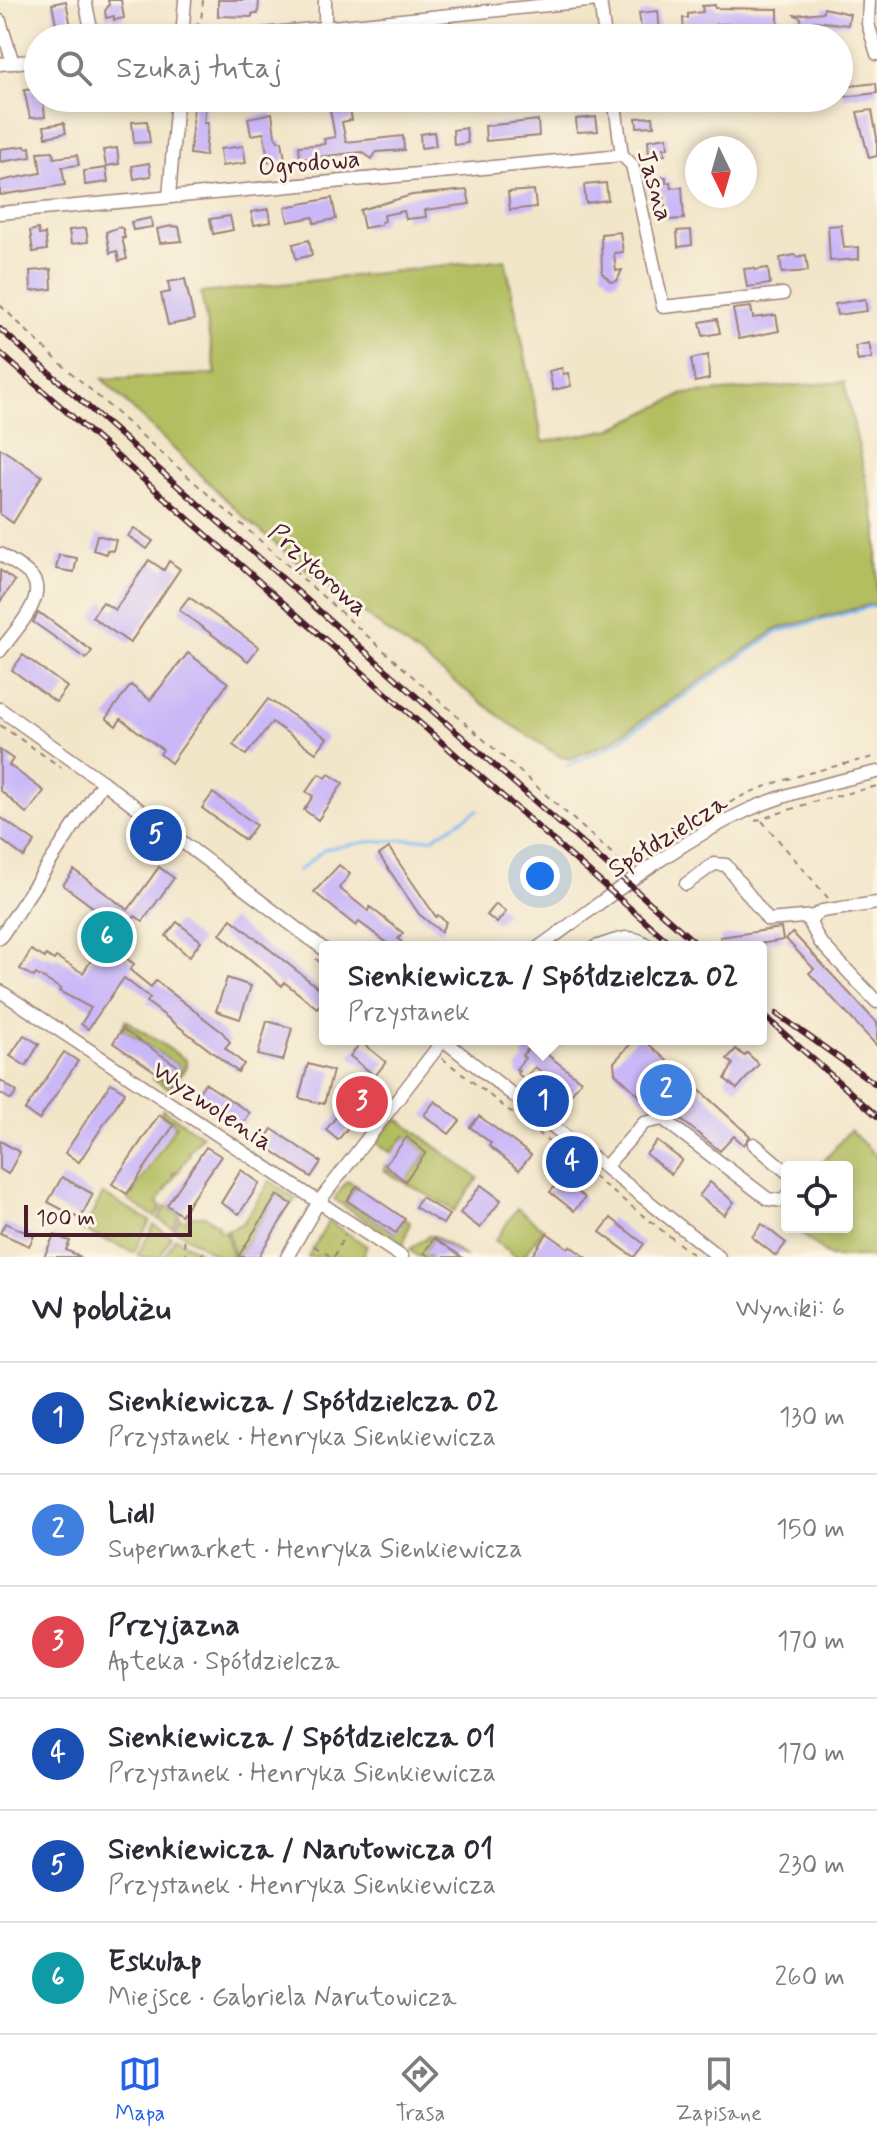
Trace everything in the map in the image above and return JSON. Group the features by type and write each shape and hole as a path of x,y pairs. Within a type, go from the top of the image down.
{"street":[{"path":"85,0 90,24"},
{"path":"183,24 185,0"},
{"path":"325,0 325,24"},
{"path":"364,24 599,0 603,24"},
{"path":"877,0 867,0 868,24 877,54"},
{"path":"0,21 6,63"},
{"path":"169,197 176,112"},
{"name":"Jasna","path":"616,112 622,155 632,165 663,307 783,294"},
{"name":"Ogrodowa","path":"0,213 622,155"},
{"path":"0,554 34,578 37,587 31,608 0,651"},
{"path":"0,709 103,782 319,945"},
{"name":"Spółdzielcza","path":"548,941 688,842 718,825 789,794 877,772"},
{"path":"0,938 103,782"},
{"path":"686,884 714,864 726,865 768,920 814,916 822,911 877,903"},
{"path":"814,916 810,923 820,942 877,1002"},
{"path":"618,941 633,937 643,941"},
{"name":"Wyzwolenia","path":"0,991 402,1257"},
{"path":"287,1257 318,1203 439,1045"},
{"path":"451,1045 719,1257"},
{"path":"605,1167 644,1123 663,1119 768,1199 781,1201"},
{"path":"754,1144 781,1167"}],"path":[{"name":"Przytorowa","path":"0,305 69,371 617,858"},
{"path":"0,725 60,767"},
{"path":"761,820 835,909"},
{"path":"312,956 319,961"},
{"path":"434,1052 696,1257"},
{"path":"314,1246 333,1257 346,1232"},
{"path":"184,1240 186,1257"},
{"path":"200,1257 204,1252"}],"green space":[{"path":"505,259 543,442 612,429 684,394 844,382 877,527 877,603 777,629 609,743 570,759 561,757 509,723 322,582 247,520 102,379 216,374 201,293"},
{"path":"126,1020 186,1060 186,1067 170,1089 153,1079 157,1073 171,1083 181,1068 122,1029"},
{"path":"163,1109 202,1136 188,1152 190,1154 177,1173 174,1172 175,1176 157,1203 162,1207 155,1217 128,1200 176,1125 160,1113"},
{"path":"394,1119 478,1178 454,1211 384,1170 385,1165 405,1180 426,1154 405,1136 391,1153 376,1142"},
{"path":"850,1130 877,1157 877,1257 830,1257 800,1233 853,1233 853,1161 824,1161"},
{"path":"270,1181 296,1199 292,1204 277,1195 238,1257 234,1257 228,1230 243,1223"},
{"path":"347,1181 357,1186 347,1201 395,1233 405,1219 410,1222 403,1246 334,1199"},
{"path":"103,1194 150,1221 134,1252 83,1231"},
{"path":"166,1206 180,1216 172,1228 158,1219"},
{"path":"517,1208 544,1229 523,1257 517,1257 495,1241"},
{"path":"188,1216 205,1216 224,1233 226,1230 232,1257 219,1257 174,1229 181,1219 185,1222"},
{"path":"329,1221 367,1246 362,1257 308,1257"},
{"path":"154,1225 171,1236 160,1257 142,1257 138,1254"},
{"path":"428,1236 434,1236 466,1257 434,1238 425,1252 431,1257 419,1257 409,1250"},
{"path":"176,1238 207,1257 164,1257"}],"building":[{"path":"108,0 121,0 124,18 106,18"},
{"path":"218,0 259,0 258,14 252,14 252,17 218,16"},
{"path":"66,1 70,24 56,24 52,4"},
{"path":"702,6 778,9 778,24 683,24 683,18 688,18 688,14 703,12"},
{"path":"824,8 850,14 848,24 814,21 814,24 802,24 801,18 795,15 823,12"},
{"path":"658,11 659,24 640,24 639,13"},
{"path":"876,83 877,93 853,96 853,86"},
{"path":"872,110 877,156 869,158 857,112"},
{"path":"29,112 44,112 45,117 30,118"},
{"path":"193,112 205,112 204,123 208,123 205,156 190,154"},
{"path":"330,112 351,112 352,120 342,122 346,142 403,136 404,150 376,152 372,159 362,152 300,159 299,146 325,144 324,139 335,137"},
{"path":"272,113 275,136 282,141 285,160 268,162 264,133 251,135 248,118"},
{"path":"596,117 598,131 577,132 576,119"},
{"path":"653,117 654,126 637,127 636,118"},
{"path":"538,120 539,136 486,141 485,126"},
{"path":"147,121 150,142 134,143 132,122"},
{"path":"64,123 66,133 46,137 44,126"},
{"path":"466,128 468,143 454,145 453,130"},
{"path":"434,132 436,146 421,148 420,134"},
{"path":"667,137 665,155 649,156 648,140"},
{"path":"243,146 246,163 222,166 220,149"},
{"path":"30,147 31,157 0,162 0,149"},
{"path":"117,148 119,164 106,166 103,150"},
{"path":"53,151 54,158 77,155 79,165 62,167 65,185 0,195 0,181 41,173 38,152"},
{"path":"149,163 151,176 134,179 132,166"},
{"path":"106,168 108,182 85,185 84,171"},
{"path":"666,177 666,183 670,182 671,188 682,187 684,219 666,220 664,194 651,195 650,178"},
{"path":"606,183 608,200 586,203 584,185"},
{"path":"467,190 470,204 425,210 426,217 406,219 404,211 384,215 385,221 381,225 364,228 360,210 412,195"},
{"path":"534,190 536,207 510,210 508,192"},
{"path":"332,198 336,219 314,223 313,217 288,222 285,207"},
{"path":"269,209 271,222 254,225 251,212"},
{"path":"230,216 233,230 213,234 210,219"},
{"path":"151,218 152,227 133,230 131,222"},
{"path":"841,225 844,248 859,247 859,259 830,261 828,226"},
{"path":"119,227 123,229 127,259 119,261 117,251 110,253 106,232"},
{"path":"179,227 182,241 160,243 157,229"},
{"path":"86,228 88,242 71,244 69,230"},
{"path":"38,229 39,235 45,234 47,250 33,252 30,231"},
{"path":"691,230 692,245 678,247 677,231"},
{"path":"620,232 623,252 614,253 616,271 622,270 617,281 611,282 602,273 601,234"},
{"path":"309,240 312,255 296,259 293,244"},
{"path":"806,255 808,271 782,273 780,258"},
{"path":"768,268 770,284 747,287 744,269"},
{"path":"51,269 52,289 31,291 30,271"},
{"path":"185,279 194,320 168,325 161,294 170,292 168,282"},
{"path":"865,299 867,311 837,315 835,304"},
{"path":"751,307 753,318 776,315 779,331 739,339 733,309"},
{"path":"717,319 720,333 703,336 700,322"},
{"path":"869,343 872,358 858,361 855,346"},
{"path":"708,355 709,379 695,382 691,359"},
{"path":"562,368 563,374 568,373 571,386 553,390 549,371"},
{"path":"0,448 42,476 13,523 0,514"},
{"path":"134,528 153,541 147,549 128,536"},
{"path":"97,535 116,540 113,551 107,550 106,554 93,550"},
{"path":"59,555 77,558 74,572 56,569"},
{"path":"149,560 164,570 169,561 180,569 130,643 92,617 103,602 115,610"},
{"path":"0,570 15,581 0,602"},
{"path":"189,597 259,647 248,661 179,610"},
{"path":"38,613 92,651 86,659 33,622"},
{"path":"188,653 228,683 171,763 160,754 163,750 121,719 116,726 106,718 131,685 150,700"},
{"path":"23,655 67,687 56,702 12,670"},
{"path":"268,699 327,738 316,753 272,722 246,755 233,745"},
{"path":"0,750 13,759 9,765 44,791 27,814 0,790"},
{"path":"319,774 326,778 329,774 343,783 318,820 304,810 313,796 306,792"},
{"path":"213,793 256,825 245,840 202,808"},
{"path":"0,817 35,842 24,857 0,839"},
{"path":"389,848 436,917 438,915 446,922 441,932 419,914 379,855"},
{"path":"339,865 350,874 339,888 403,933 398,939 400,941 385,941 359,922 356,926 314,892"},
{"path":"159,867 174,878 143,921 135,916 121,935 123,962 126,958 134,964 130,970 151,987 156,981 222,1032 230,1042 225,1048 244,1064 238,1072 147,1002 150,998 124,978 88,1029 81,1024 91,1008 36,974 34,977 20,969 31,950 45,958 46,955 54,960 56,957 83,973 105,939 89,941 106,917 63,885 74,870 128,910"},
{"path":"496,904 506,912 497,923 487,915"},
{"path":"231,919 319,988 317,1008 284,982 282,986 220,934"},
{"path":"177,922 201,941 189,957 166,936"},
{"path":"781,928 783,940 767,943 721,941 720,937"},
{"path":"793,933 877,1023 877,1046 809,973 814,969 786,939"},
{"path":"227,978 251,986 240,1019 216,1011"},
{"path":"267,1021 292,1028 283,1061 258,1055"},
{"path":"122,1029 181,1068 172,1083 113,1043"},
{"path":"24,1035 39,1044 26,1066 10,1056"},
{"path":"359,1045 365,1045 386,1062 375,1076 350,1056"},
{"path":"531,1045 540,1045 546,1050 544,1052 581,1081 571,1094 535,1067 524,1079 516,1069 525,1058 522,1056"},
{"path":"630,1045 650,1045 750,1136 744,1145 734,1136 720,1151 664,1106 656,1111 615,1073 614,1062"},
{"path":"736,1049 744,1056 747,1053 759,1064 737,1089 725,1079 733,1064 727,1059"},
{"path":"64,1052 78,1061 39,1120 25,1110"},
{"path":"308,1064 333,1071 324,1104 299,1098"},
{"path":"0,1080 17,1092 11,1100 0,1093"},
{"path":"111,1083 125,1092 79,1162 65,1153"},
{"path":"205,1083 250,1113 239,1129 194,1099"},
{"path":"359,1087 372,1097 338,1140 326,1130"},
{"path":"435,1101 460,1121 449,1134 424,1115"},
{"path":"159,1115 174,1125 127,1194 112,1184"},
{"path":"479,1116 531,1155 519,1170 470,1127"},
{"path":"272,1129 321,1162 311,1177 262,1144"},
{"path":"407,1137 426,1153 405,1181 385,1165"},
{"path":"0,1141 20,1152 8,1174 0,1169"},
{"path":"657,1141 682,1160 671,1174 646,1154"},
{"path":"206,1147 221,1156 181,1215 167,1205"},
{"path":"241,1170 260,1183 239,1214 221,1203"},
{"path":"62,1177 93,1194 80,1219 48,1202"},
{"path":"561,1179 585,1198 574,1211 550,1192"},
{"path":"710,1182 734,1202 724,1215 699,1196"},
{"path":"481,1185 501,1200 480,1228 460,1213"},
{"path":"357,1186 405,1219 396,1233 347,1201"},
{"path":"277,1195 292,1204 258,1257 238,1257"},
{"path":"421,1197 449,1215 443,1224 415,1207"},
{"path":"611,1218 644,1244 634,1257 600,1232"},
{"path":"5,1223 34,1236 29,1246 0,1233"},
{"path":"762,1224 786,1243 776,1256 752,1237"},
{"path":"547,1233 568,1248 570,1246 586,1257 531,1257"},
{"path":"54,1235 70,1241 66,1250 81,1257 44,1257"},
{"path":"434,1238 462,1257 431,1257 424,1253"}],"waterway":[{"path":"567,766 611,746 777,632 877,605"},
{"path":"298,871 325,849 367,842 433,838 478,810"}],"railway":[{"path":"0,329 693,941"},
{"path":"0,353 667,941"},
{"path":"777,1014 877,1085"},
{"path":"767,1018 877,1116"}],"place":[{"name":"Sienkiewicza / Narutowicza 01","path":"156,835"},
{"name":"Eskulap","path":"107,937"},
{"name":"Lidl","path":"666,1090"},
{"name":"Sienkiewicza / Spółdzielcza 02","path":"543,1101"},
{"name":"Przyjazna","path":"362,1102"},
{"name":"Sienkiewicza / Spółdzielcza 01","path":"572,1162"}]}
